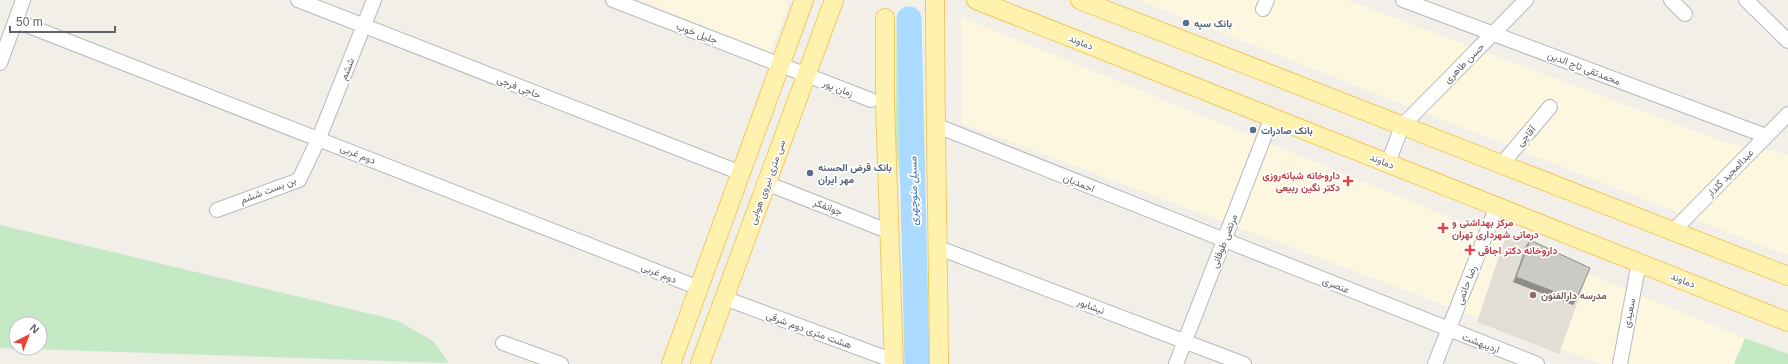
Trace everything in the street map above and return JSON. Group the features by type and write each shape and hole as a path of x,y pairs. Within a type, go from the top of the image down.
{"main road":[{"path":"671,364 804,0"},
{"path":"935,0 934,125 938,248 939,364"},
{"name":"دماوند","path":"976,0 1788,322"},
{"path":"1080,0 1788,276"},
{"name":"سی متری نیروی هوایی","path":"700,364 834,1"},
{"path":"885,18 878,103 890,232 894,362"}],"street":[{"path":"0,63 23,0"},
{"name":"حاجی فرجی","path":"298,0 741,173"},
{"name":"ششم","path":"319,138 374,0"},
{"name":"جلیل خوب","path":"613,0 806,75"},
{"name":"محمدتقی تاج الدین","path":"1403,0 1766,136"},
{"name":"حسن طاهری","path":"1402,126 1526,0"},
{"path":"1671,0 1685,14"},
{"path":"1746,0 1785,32"},
{"name":"دوم غربی","path":"16,21 319,138 699,288"},
{"name":"زمان پور","path":"806,75 878,103"},
{"name":"آقاچی","path":"1501,165 1550,107"},
{"name":"عبدالمجید گلدار","path":"1673,231 1788,114"},
{"name":"مرتضی طوفانی","path":"1176,364 1272,117"},
{"name":"احمدیان","path":"934,125 1224,240"},
{"path":"1388,163 1402,126"},
{"name":"بن بست ششم","path":"217,210 299,180 319,138"},
{"name":"جوانفکر","path":"766,183 890,232"},
{"name":"رضا حاتمی","path":"1435,364 1497,206"},
{"name":"عنصری","path":"1224,240 1448,330"},
{"name":"نیشابور","path":"938,248 1244,364"},
{"name":"سعیدی","path":"1620,364 1639,262"},
{"name":"هشت متری دوم شرقی","path":"724,298 894,362"},
{"name":"اردیبهشت","path":"1448,330 1537,364"},
{"path":"503,343 561,364"}],"shaded area":[{"path":"640,0 787,0 788,6 770,52"},
{"path":"1138,0 1347,0 1727,143 1783,153 1788,156 1788,256"},
{"path":"961,17 1745,338 1734,364 1601,364 961,123"},
{"name":"مدرسه دارالفنون","path":"1507,232 1590,268 1559,354 1477,322"}],"green space":[{"path":"897,14 919,18 923,192 902,192 895,141"},
{"path":"0,225 396,320 433,341 449,363 48,350 48,316 8,316 8,348 0,348"},
{"path":"1745,338 1788,354 1788,364 1734,364"}],"building":[{"path":"1530,240 1590,268 1576,300 1516,277"}],"waterway":[{"name":"مسیل منوچهری","path":"909,19 917,364"}],"place":[{"name":"بانک سپه","path":"1186,23"},
{"name":"بانک صادرات","path":"1253,130"},
{"name":"بانک قرض الحسنه مهر ایران","path":"810,173"},
{"name":"داروخانه شبانه‌روزی دکتر نگین ربیعی","path":"1348,181"},
{"name":"مرکز بهداشتی و درمانی شهرداری تهران","path":"1443,228"},
{"name":"داروخانه دکتر اجاقی","path":"1470,250"},
{"name":"مدرسه دارالفنون","path":"1533,295"}]}
